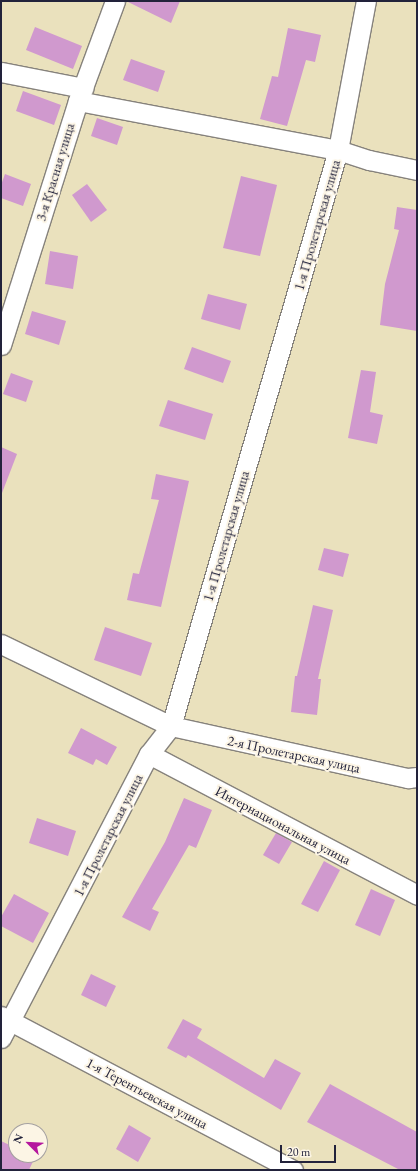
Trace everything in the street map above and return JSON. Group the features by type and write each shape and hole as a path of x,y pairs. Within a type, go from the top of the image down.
{"street":[{"name":"3-я Красная улица","path":"1,345 80,94 115,1"},
{"name":"1-я Пролетарская улица","path":"1,1038 6,1018 149,754 170,726 338,150 366,1"},
{"path":"1,72 80,94 338,150 369,160 417,170"},
{"path":"1,644 170,726"},
{"name":"2-я Пролетарская улица","path":"170,726 408,778 417,777"},
{"name":"Интернациональная улица","path":"149,754 417,895"},
{"name":"1-я Терентьевская улица","path":"6,1018 293,1170"}],"building":[{"path":"126,1 180,1 171,23"},
{"path":"35,27 82,46 73,69 26,50"},
{"path":"288,28 321,35 315,62 306,60 287,126 260,119 272,76 278,77"},
{"path":"131,59 165,71 158,92 123,80"},
{"path":"23,91 61,105 54,125 16,111"},
{"path":"97,118 123,127 117,145 91,136"},
{"path":"5,174 31,184 23,206 1,198 1,185"},
{"path":"241,176 277,185 260,256 223,248"},
{"path":"87,184 107,210 91,222 72,195"},
{"path":"397,207 417,210 417,331 380,325 385,284 399,230 394,229"},
{"path":"50,251 78,256 73,289 45,284"},
{"path":"208,294 247,304 240,330 201,319"},
{"path":"32,311 66,321 59,345 25,334"},
{"path":"192,347 231,361 223,383 184,369"},
{"path":"361,370 376,372 370,412 383,415 377,444 348,438"},
{"path":"11,373 33,381 26,402 3,394"},
{"path":"168,400 213,414 205,440 159,426"},
{"path":"1,447 17,454 2,493 1,493"},
{"path":"156,474 189,481 161,607 127,600 133,573 139,574 159,500 151,499"},
{"path":"324,548 349,554 343,577 318,570"},
{"path":"313,605 333,610 318,679 321,679 317,715 291,712 295,676 297,676"},
{"path":"105,627 152,643 141,676 94,660"},
{"path":"81,728 117,747 107,765 96,759 93,765 68,753"},
{"path":"184,798 212,810 196,848 189,845 152,909 159,912 150,931 122,917 165,842"},
{"path":"37,818 76,831 68,856 29,843"},
{"path":"276,833 292,842 279,864 263,855"},
{"path":"324,861 340,870 318,912 301,904"},
{"path":"371,889 395,900 380,936 355,925"},
{"path":"14,894 49,913 33,943 1,926 1,917"},
{"path":"91,974 116,986 106,1007 81,995"},
{"path":"183,1019 202,1029 197,1038 264,1078 275,1059 301,1073 281,1110 188,1055 186,1058 167,1048"},
{"path":"330,1084 417,1132 417,1170 400,1170 307,1122"},
{"path":"129,1125 151,1138 138,1162 116,1149"},
{"path":"1,1141 8,1144 8,1163 32,1163 29,1170 1,1170"}]}
